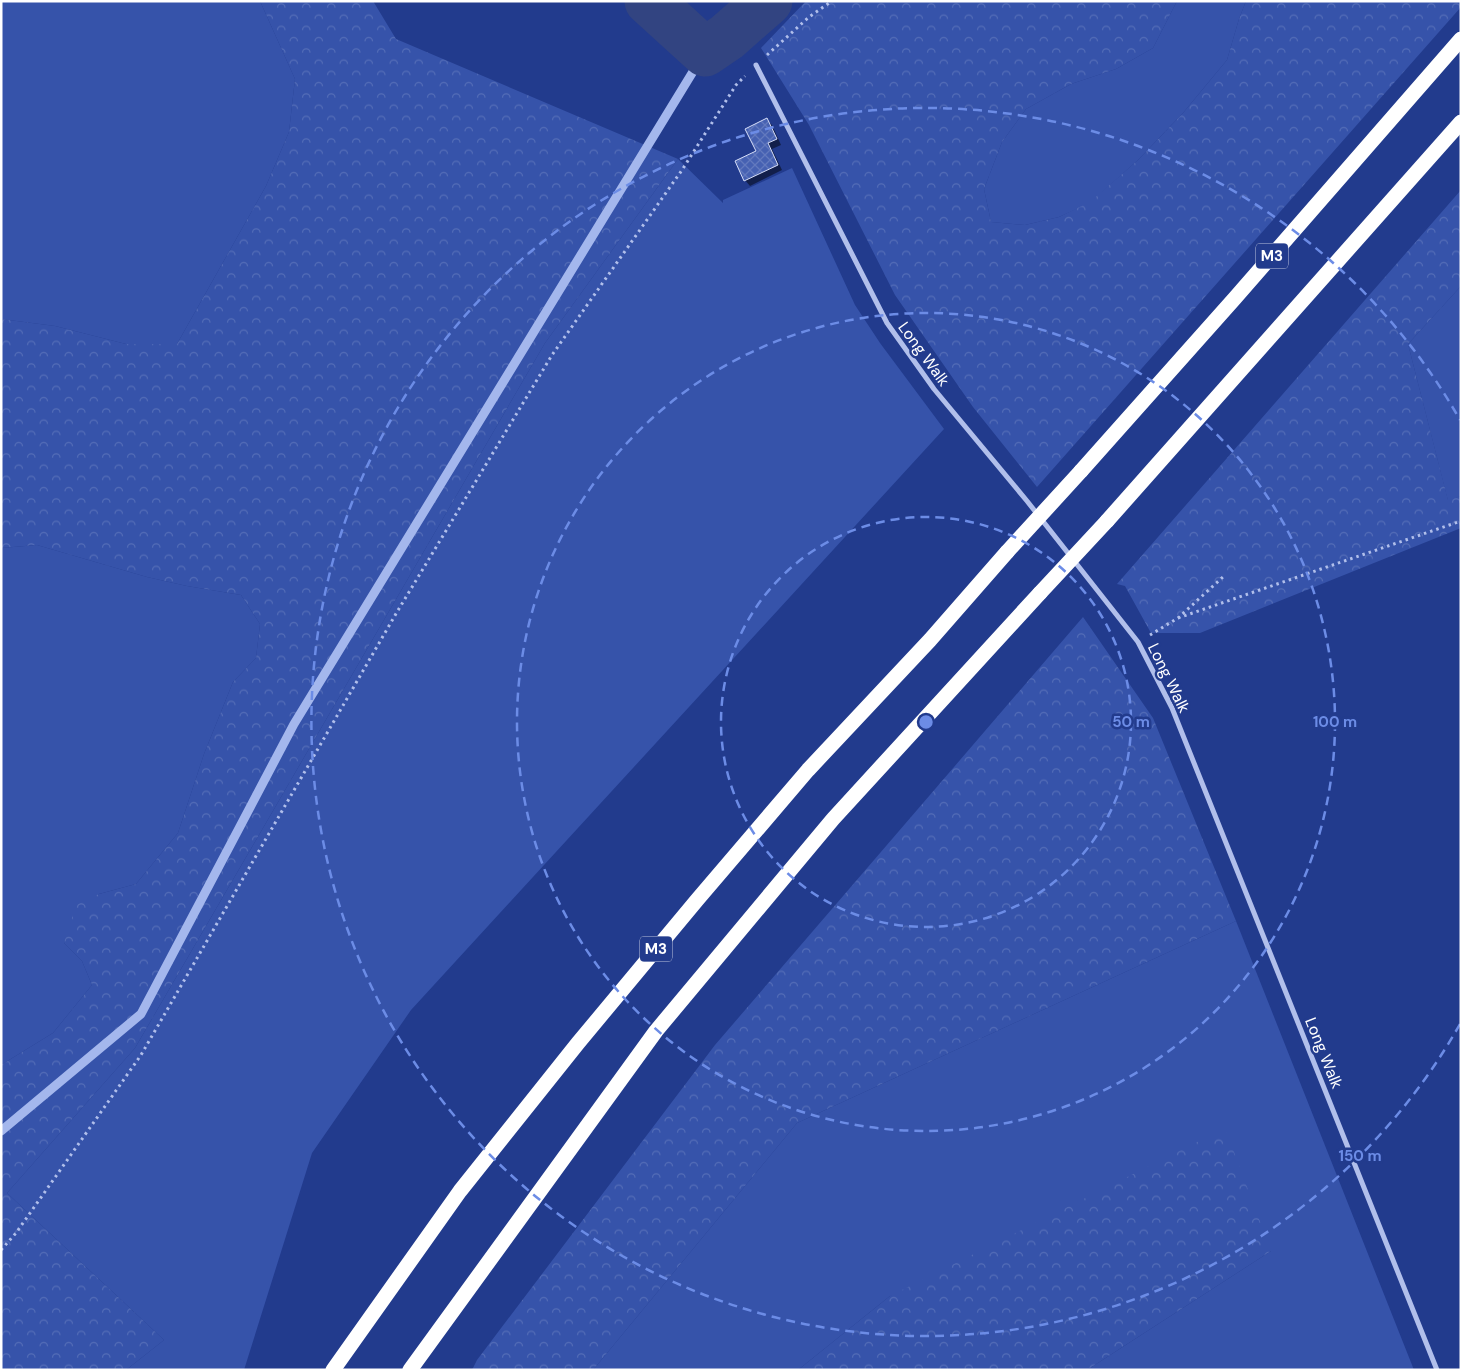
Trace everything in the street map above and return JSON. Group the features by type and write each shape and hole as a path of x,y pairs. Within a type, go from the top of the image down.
{"highway":[{"name":"M3","path":"333,1370 460,1191 578,1043 697,900 802,777 930,640 1081,471 1461,39"},
{"path":"410,1370 656,1031 833,819 1107,521 1461,122"}],"street":[{"name":"Long Walk","path":"756,65 886,323 934,389 1027,501 1138,642 1172,708 1437,1370"}],"path":[{"path":"1,1250 22,1225 141,1055 392,621 552,355 682,170 736,85 809,17 832,1"},
{"path":"1178,618 1461,521"},
{"path":"1138,642 1178,618 1224,576"}],"green space":[{"path":"1,1 260,1 295,79 289,132 266,186 177,344 126,344 55,326 1,319"},
{"path":"260,1 373,1 396,39 678,159 545,343 135,1048 7,1193 164,1340 126,1370 1,1370 1,1065 53,1033 92,985 82,961 64,943 76,905 99,894 136,884 178,833 204,754 233,682 256,658 260,624 241,595 147,577 37,545 1,548 1,319 55,326 126,344 177,344 266,186 289,132 295,79"},
{"path":"806,1 1177,1 1153,48 1116,69 1071,84 1026,109 1002,142 984,189 991,222 1025,225 1059,217 1090,202 1138,160 1183,113 1227,60 1246,1 1461,1 1461,7 1037,487 973,407 895,295 809,125 761,48"},
{"path":"1177,1 1246,1 1227,60 1183,113 1138,160 1090,203 1059,217 1025,225 991,222 984,189 1002,142 1026,109 1071,84 1116,69 1153,48"},
{"path":"678,159 723,203 723,200 792,168 855,305 880,343 944,429 411,1010 312,1153 244,1370 126,1370 164,1340 7,1193 135,1048 545,343"},
{"path":"1461,190 1461,286 1408,344 1448,500 1461,496 1461,528 1200,633 1151,633 1125,586 1117,584"},
{"path":"1461,286 1461,496 1448,501 1408,344"},
{"path":"37,545 147,577 241,595 260,624 256,658 233,682 204,754 178,833 136,884 99,894 64,943 82,961 92,985 53,1033 1,1065 1,548"},
{"path":"1083,617 1153,718 1236,921 797,1123 593,1370 472,1370 477,1360 715,1045"},
{"path":"1236,921 1414,1370 1087,1370 1271,1251 890,1296 798,1370 593,1370 797,1123"},
{"path":"1225,1128 1271,1251 1087,1370 798,1370 890,1296"}],"building":[{"path":"767,118 777,139 768,143 778,165 744,181 735,161 756,151 745,129"}],"waterway":[{"path":"649,1 705,52 727,37 768,1"},
{"path":"1,1131 141,1014 294,724 705,52"}]}
